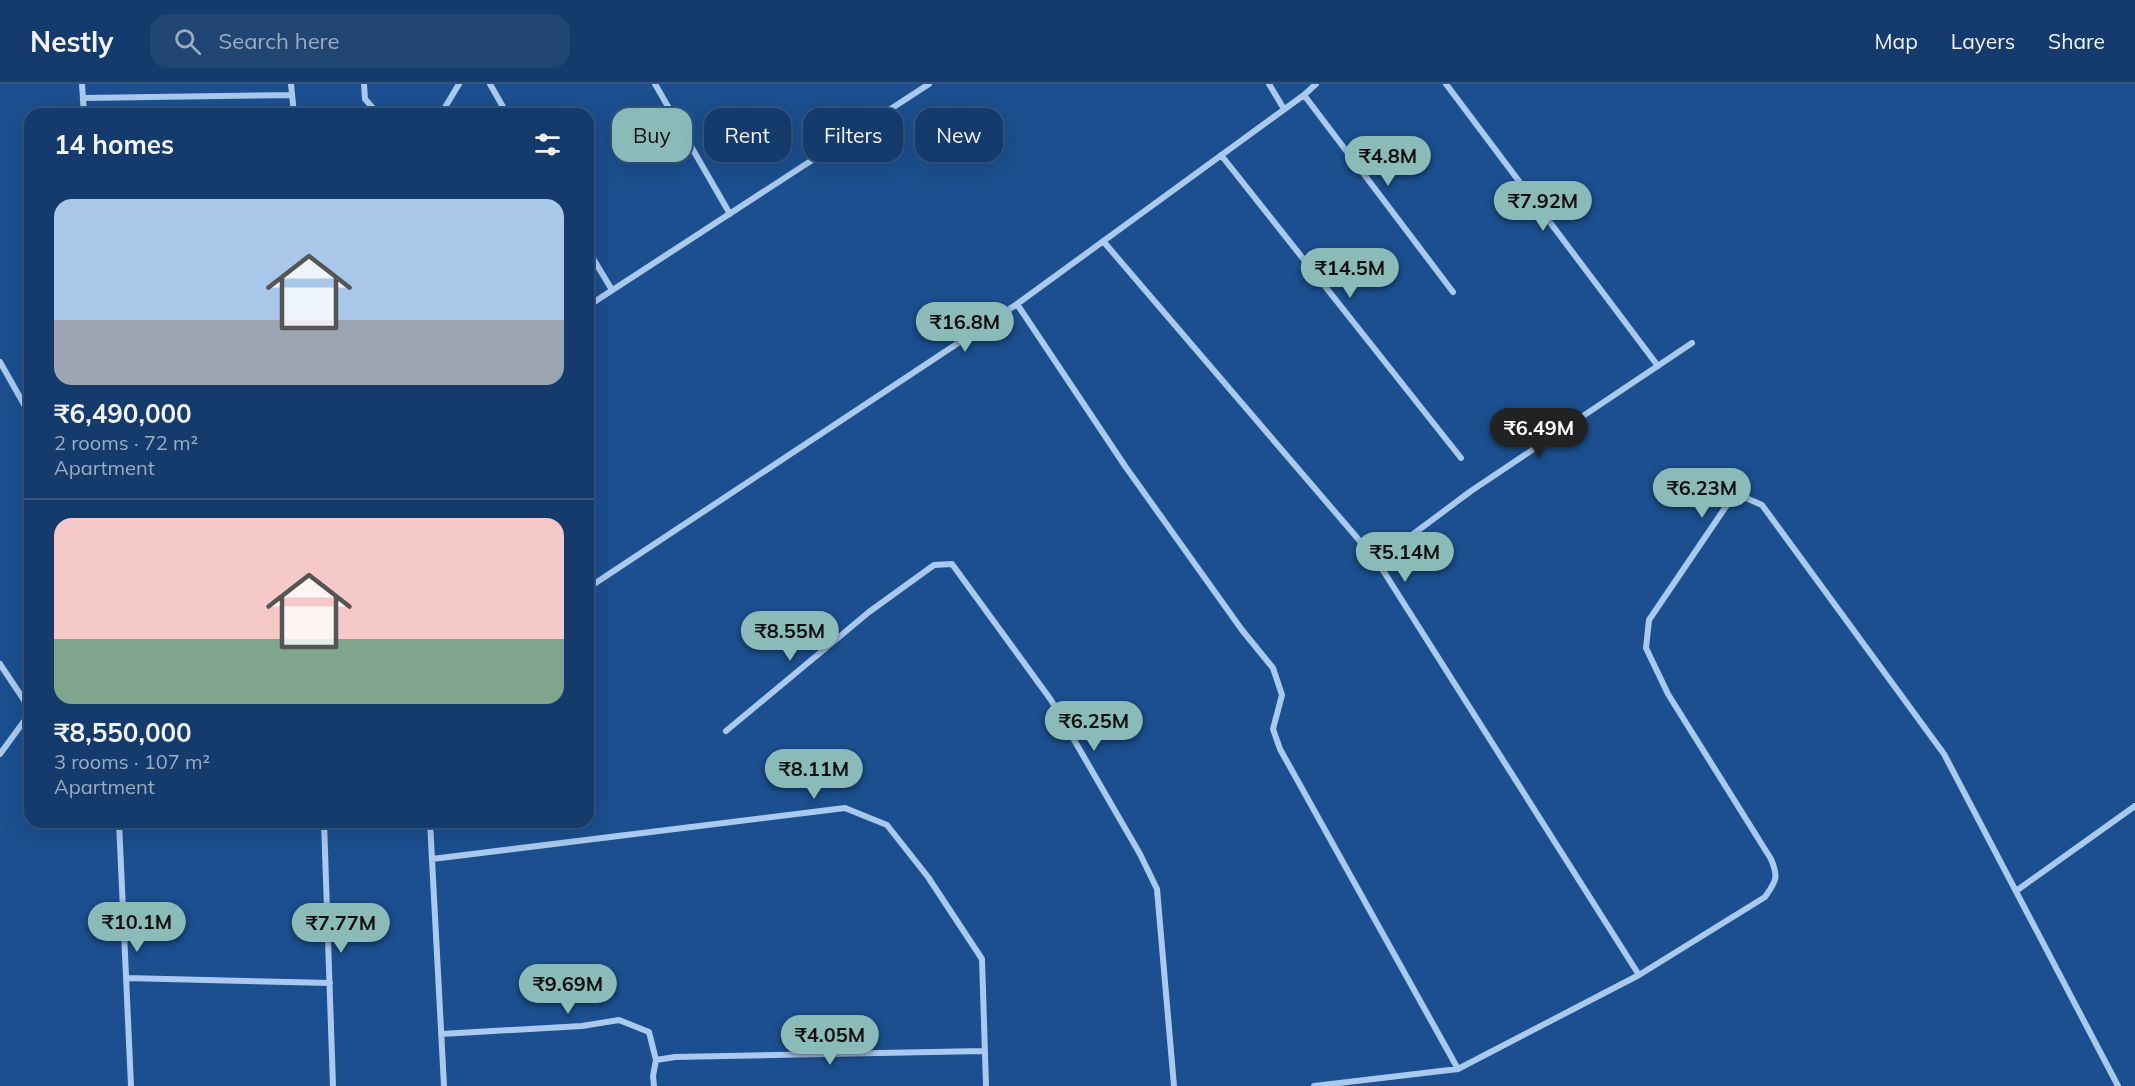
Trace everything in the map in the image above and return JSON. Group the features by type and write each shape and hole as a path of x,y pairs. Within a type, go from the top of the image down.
{"street":[{"path":"82,84 84,108"},
{"path":"291,84 293,108"},
{"path":"364,84 365,99 373,108"},
{"path":"445,108 459,84"},
{"path":"490,84 504,108"},
{"path":"655,84 730,214"},
{"path":"594,302 929,84"},
{"path":"1269,84 1284,109"},
{"path":"594,584 1017,304 1316,84"},
{"path":"1446,84 1658,366"},
{"path":"83,98 292,95"},
{"path":"1304,95 1453,292"},
{"path":"1221,155 1461,458"},
{"path":"1103,241 1377,561 1639,975"},
{"path":"594,260 612,290"},
{"path":"1017,304 1125,465 1242,630 1273,668 1282,695 1272,729 1280,749 1458,1069"},
{"path":"1377,561 1471,491 1692,343"},
{"path":"0,362 24,404"},
{"path":"1314,1086 1458,1069 1639,975 1765,897 1775,883 1777,872 1771,859 1668,694 1646,648 1649,620 1728,502 1739,495 1762,505 1944,754 2118,1086"},
{"path":"726,730 869,612 934,565 952,564 958,569 1051,700 1140,854 1157,889 1174,1086"},
{"path":"0,664 24,702"},
{"path":"0,754 24,720"},
{"path":"2016,891 2135,806"},
{"path":"432,859 845,808 887,825 928,877 982,959 986,1086"},
{"path":"119,828 131,1086"},
{"path":"324,828 333,1086"},
{"path":"430,828 444,1086"},
{"path":"126,978 330,983"},
{"path":"441,1034 582,1026 620,1020 649,1032 656,1060 654,1086"},
{"path":"656,1060 675,1057 984,1051"}]}
